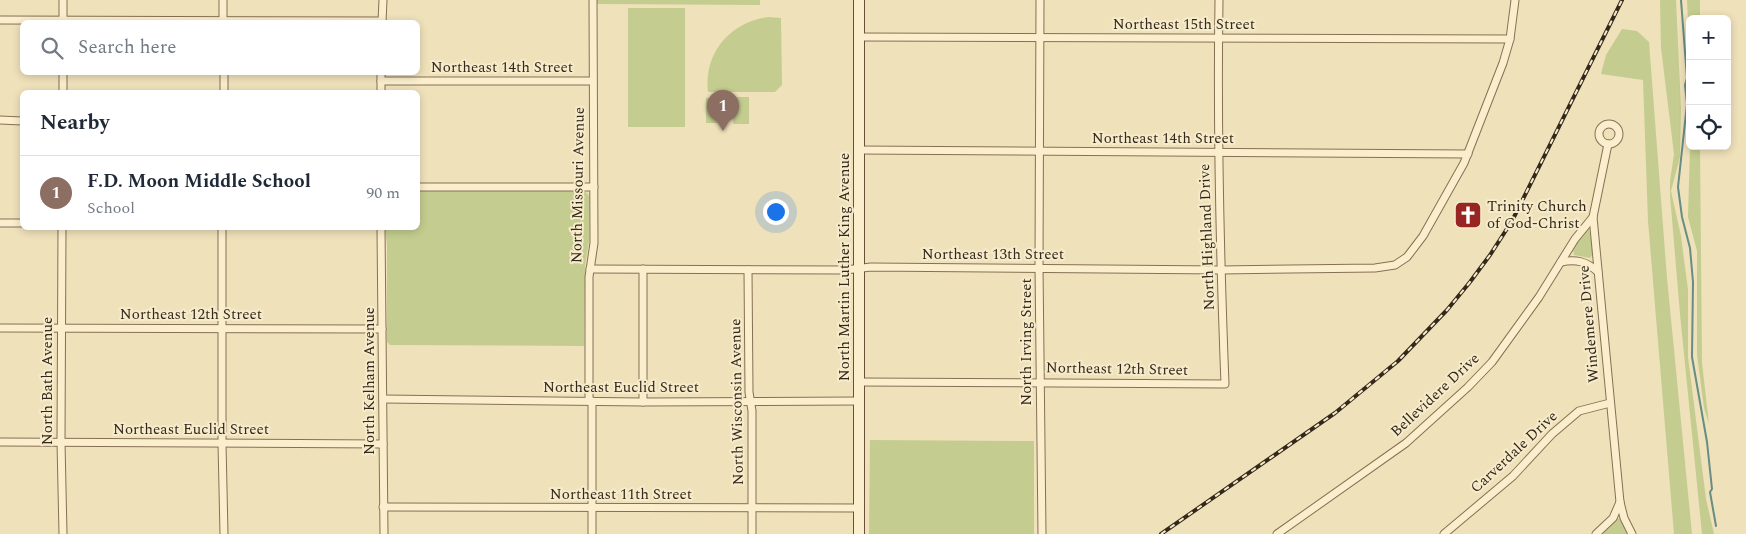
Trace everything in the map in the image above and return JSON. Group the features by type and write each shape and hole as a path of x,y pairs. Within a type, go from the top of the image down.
{"main road":[{"name":"North Martin Luther King Avenue","path":"859,0 859,534"}],"street":[{"path":"63,0 63,20"},
{"path":"223,0 223,20"},
{"path":"382,20 383,0"},
{"name":"North Missouri Avenue","path":"592,534 589,277 594,243 593,0"},
{"name":"North Irving Street","path":"1040,0 1039,267 1042,534"},
{"name":"North Highland Drive","path":"1219,0 1218,152 1220,270 1225,384"},
{"path":"1468,154 1503,63 1510,39 1515,0"},
{"path":"0,20 20,20"},
{"name":"Northeast 15th Street","path":"859,37 1510,39"},
{"path":"63,75 63,90"},
{"path":"224,75 224,90"},
{"path":"381,75 381,90"},
{"name":"Northeast 14th Street","path":"381,81 594,81"},
{"path":"0,120 20,120"},
{"name":"Windemere Drive","path":"1608,144 1593,217 1620,502 1624,518 1632,534"},
{"name":"Northeast 14th Street","path":"859,150 1468,154"},
{"name":"Northeast 13th Street","path":"590,269 845,270 870,267 1039,267 1220,270 1375,268 1395,265 1407,257 1423,236 1468,154"},
{"path":"420,187 594,187"},
{"name":"Bellevidere Drive","path":"1277,534 1406,443 1446,408 1492,362 1538,297 1575,239 1593,217"},
{"path":"0,223 20,223"},
{"name":"North Bath Avenue","path":"62,230 61,442 63,534"},
{"path":"222,230 224,534"},
{"name":"North Kelham Avenue","path":"381,230 384,534"},
{"path":"1561,262 1583,261 1591,265 1598,272"},
{"path":"643,269 643,402"},
{"name":"North Wisconsin Avenue","path":"748,270 749,392 752,410 752,534"},
{"name":"Northeast 12th Street","path":"0,328 382,329"},
{"name":"Northeast 12th Street","path":"859,382 1225,384"},
{"name":"Northeast Euclid Street","path":"383,399 643,402 859,401"},
{"name":"Carverdale Drive","path":"1444,534 1513,476 1552,434 1573,416 1579,412 1610,403"},
{"name":"Northeast Euclid Street","path":"0,442 383,444"},
{"path":"1596,534 1613,518 1620,502"},
{"name":"Northeast 11th Street","path":"383,507 859,508"}],"green space":[{"path":"597,0 760,0 760,5 597,4"},
{"path":"1660,0 1676,0 1681,109 1680,157 1671,191 1681,236 1688,290 1688,357 1706,499 1714,534 1702,534 1670,195 1674,154 1661,48"},
{"path":"1687,0 1700,0 1700,15 1688,15"},
{"path":"628,8 685,8 685,127 628,127"},
{"path":"769,17 781,18 782,85 775,92 708,92 710,64 722,41 743,25"},
{"path":"1622,29 1637,31 1649,42 1667,278 1692,534 1674,534 1648,221 1643,80 1601,74 1606,55"},
{"path":"733,97 749,97 749,124 733,124"},
{"path":"706,98 720,98 720,123 706,123"},
{"path":"1690,150 1700,150 1702,363 1709,424 1704,408 1697,355 1697,251 1688,217"},
{"path":"420,189 583,190 589,197 589,241 585,266 584,346 390,345 387,342 387,245 385,230 420,230"},
{"path":"1587,227 1589,227 1593,254 1590,258 1574,255 1573,250"},
{"path":"870,440 1034,441 1034,534 869,534"},
{"path":"1617,518 1620,519 1628,534 1602,534"}],"waterway":[{"path":"1681,0 1687,104 1678,187 1682,217 1690,248 1693,282 1692,357 1707,442 1712,489 1710,492 1716,526"}],"railway":[{"path":"1161,534 1335,413 1398,361 1447,310 1490,255 1512,221 1622,0"}],"place":[{"name":"F.D. Moon Middle School","path":"723,131"},
{"name":"Trinity Church of God-Christ","path":"1468,215"}]}
